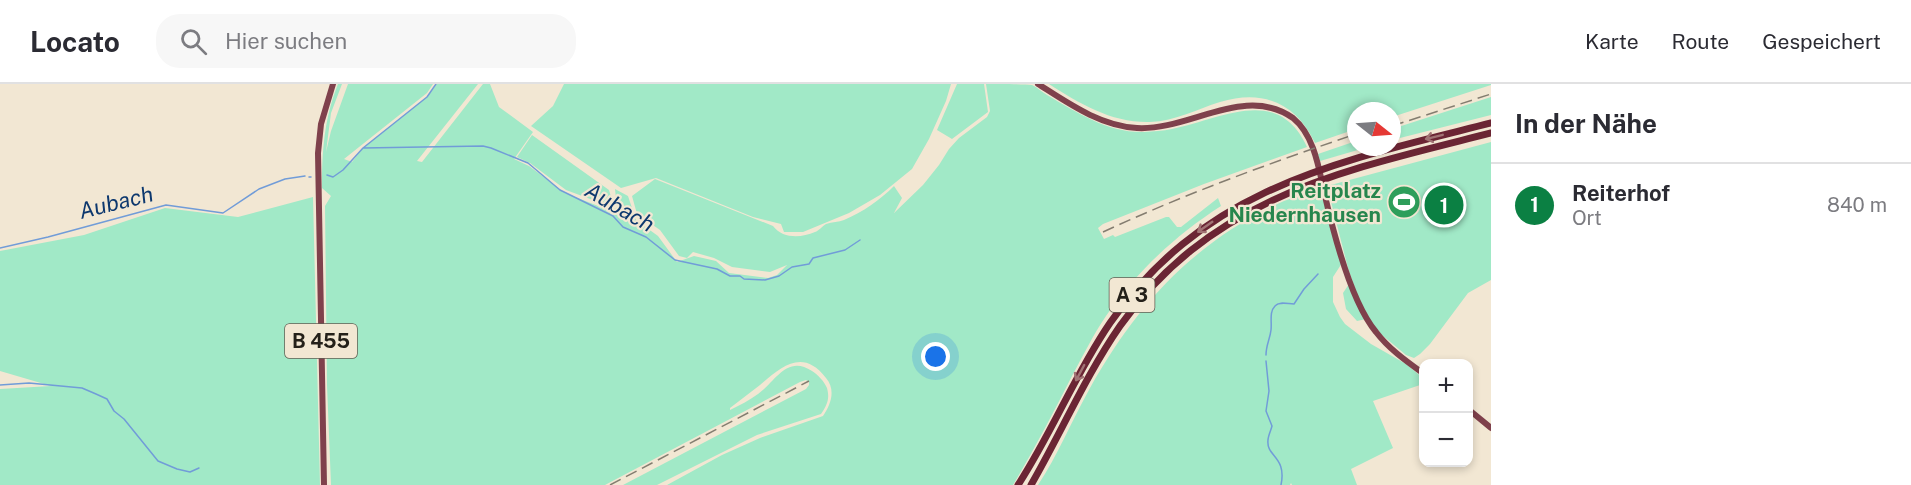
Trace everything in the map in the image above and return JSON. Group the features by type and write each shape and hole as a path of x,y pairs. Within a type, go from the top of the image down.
{"highway":[{"name":"A 3","path":"1018,485 1100,338 1123,305 1150,274 1197,233 1231,210 1267,190 1322,168 1491,123"},
{"name":"A 3","path":"1031,485 1108,344 1151,288 1187,253 1220,229 1272,199 1316,181 1378,162 1491,133"}],"main road":[{"name":"B 455","path":"324,485 318,153 322,117 333,84"},
{"path":"1038,84 1097,118 1137,128 1160,127 1220,106 1239,102 1267,104 1286,112 1300,124 1312,144 1346,270 1366,319 1393,351 1419,370"},
{"path":"1473,413 1491,428"}],"green space":[{"path":"338,84 342,84 331,113 326,152 348,84 433,84 427,93 344,159 352,162 363,148 427,97 437,84 478,84 417,161 422,162 483,84 490,84 499,107 533,132 514,159 529,166 565,193 611,211 617,207 615,189 628,196 636,220 658,236 677,262 694,256 716,261 729,273 768,278 777,275 787,265 770,272 732,267 714,258 693,252 687,258 679,256 660,230 637,214 632,196 655,179 773,226 782,233 792,236 810,234 826,224 851,217 871,205 894,186 902,198 894,213 923,185 959,138 987,117 990,111 986,84 1032,85 1094,121 1131,131 1169,130 1229,114 1265,111 1281,116 1295,128 1307,147 1204,184 1098,228 1104,239 1166,217 1169,217 1177,227 1181,227 1218,198 1221,206 1188,229 1158,255 1130,284 1106,316 1013,485 667,485 722,455 760,438 823,416 831,397 831,387 817,369 801,362 793,363 776,372 730,410 758,394 782,372 795,366 812,371 826,385 828,399 821,414 757,435 657,485 623,485 806,389 809,382 806,380 800,382 605,485 331,485 327,385 325,206 331,196 322,188 322,174 327,123"},
{"path":"564,84 951,84 929,139 912,169 880,195 849,213 803,232 784,232 781,224 753,217 656,178 621,188 531,126 553,106"},
{"path":"957,84 984,84 988,112 952,139 937,130"},
{"path":"1049,84 1491,84 1401,114 1401,102 1347,102 1347,132 1315,143 1307,129 1288,109 1264,99 1236,98 1169,119 1150,122 1110,116 1073,99"},
{"path":"1491,97 1491,115 1401,138 1401,126"},
{"path":"532,135 609,190 613,204 609,206 566,190 530,163 517,157"},
{"path":"1491,142 1491,280 1468,293 1420,354 1414,358 1406,355 1376,330 1359,300 1348,268 1327,186"},
{"path":"1347,144 1347,153 1320,161 1318,154"},
{"path":"1323,187 1344,260 1333,277 1333,302 1340,317 1345,324 1371,344 1406,364 1419,375 1419,385 1373,401 1393,448 1351,469 1357,485 1292,485 1291,483 1290,485 1038,485 1108,357 1149,302 1171,278 1223,235 1284,201"},
{"path":"313,197 320,485 0,485 0,389 51,386 0,371 0,251 84,235 165,208 238,217"},
{"path":"1351,281 1366,319 1357,321 1346,309 1343,293"}],"waterway":[{"name":"Aubach","path":"363,148 427,97 436,84"},
{"name":"Aubach","path":"327,175 333,177 343,170 363,148 483,146 528,163 560,190 613,216 623,227 646,237 675,260 717,269 730,276 740,276 744,279 765,280 779,276 792,267 809,264 813,258 845,250 860,240"},
{"name":"Aubach","path":"0,248 166,205 223,213 259,189 285,179 305,176"},
{"path":"1266,355 1273,308 1277,304 1294,304 1318,274"},
{"path":"1266,361 1269,391 1266,411 1272,426 1268,446 1279,462 1282,475 1281,485"},
{"path":"0,385 29,383 82,388 107,399 114,411 124,419 158,461 190,472 199,468"}],"railway":[{"path":"1401,123 1491,94"},
{"path":"1103,232 1228,180 1347,137"},
{"path":"610,485 809,381"}],"place":[{"name":"Reitplatz Niedernhausen","path":"1404,202"},
{"name":"Reiterhof","path":"1444,205"}]}
